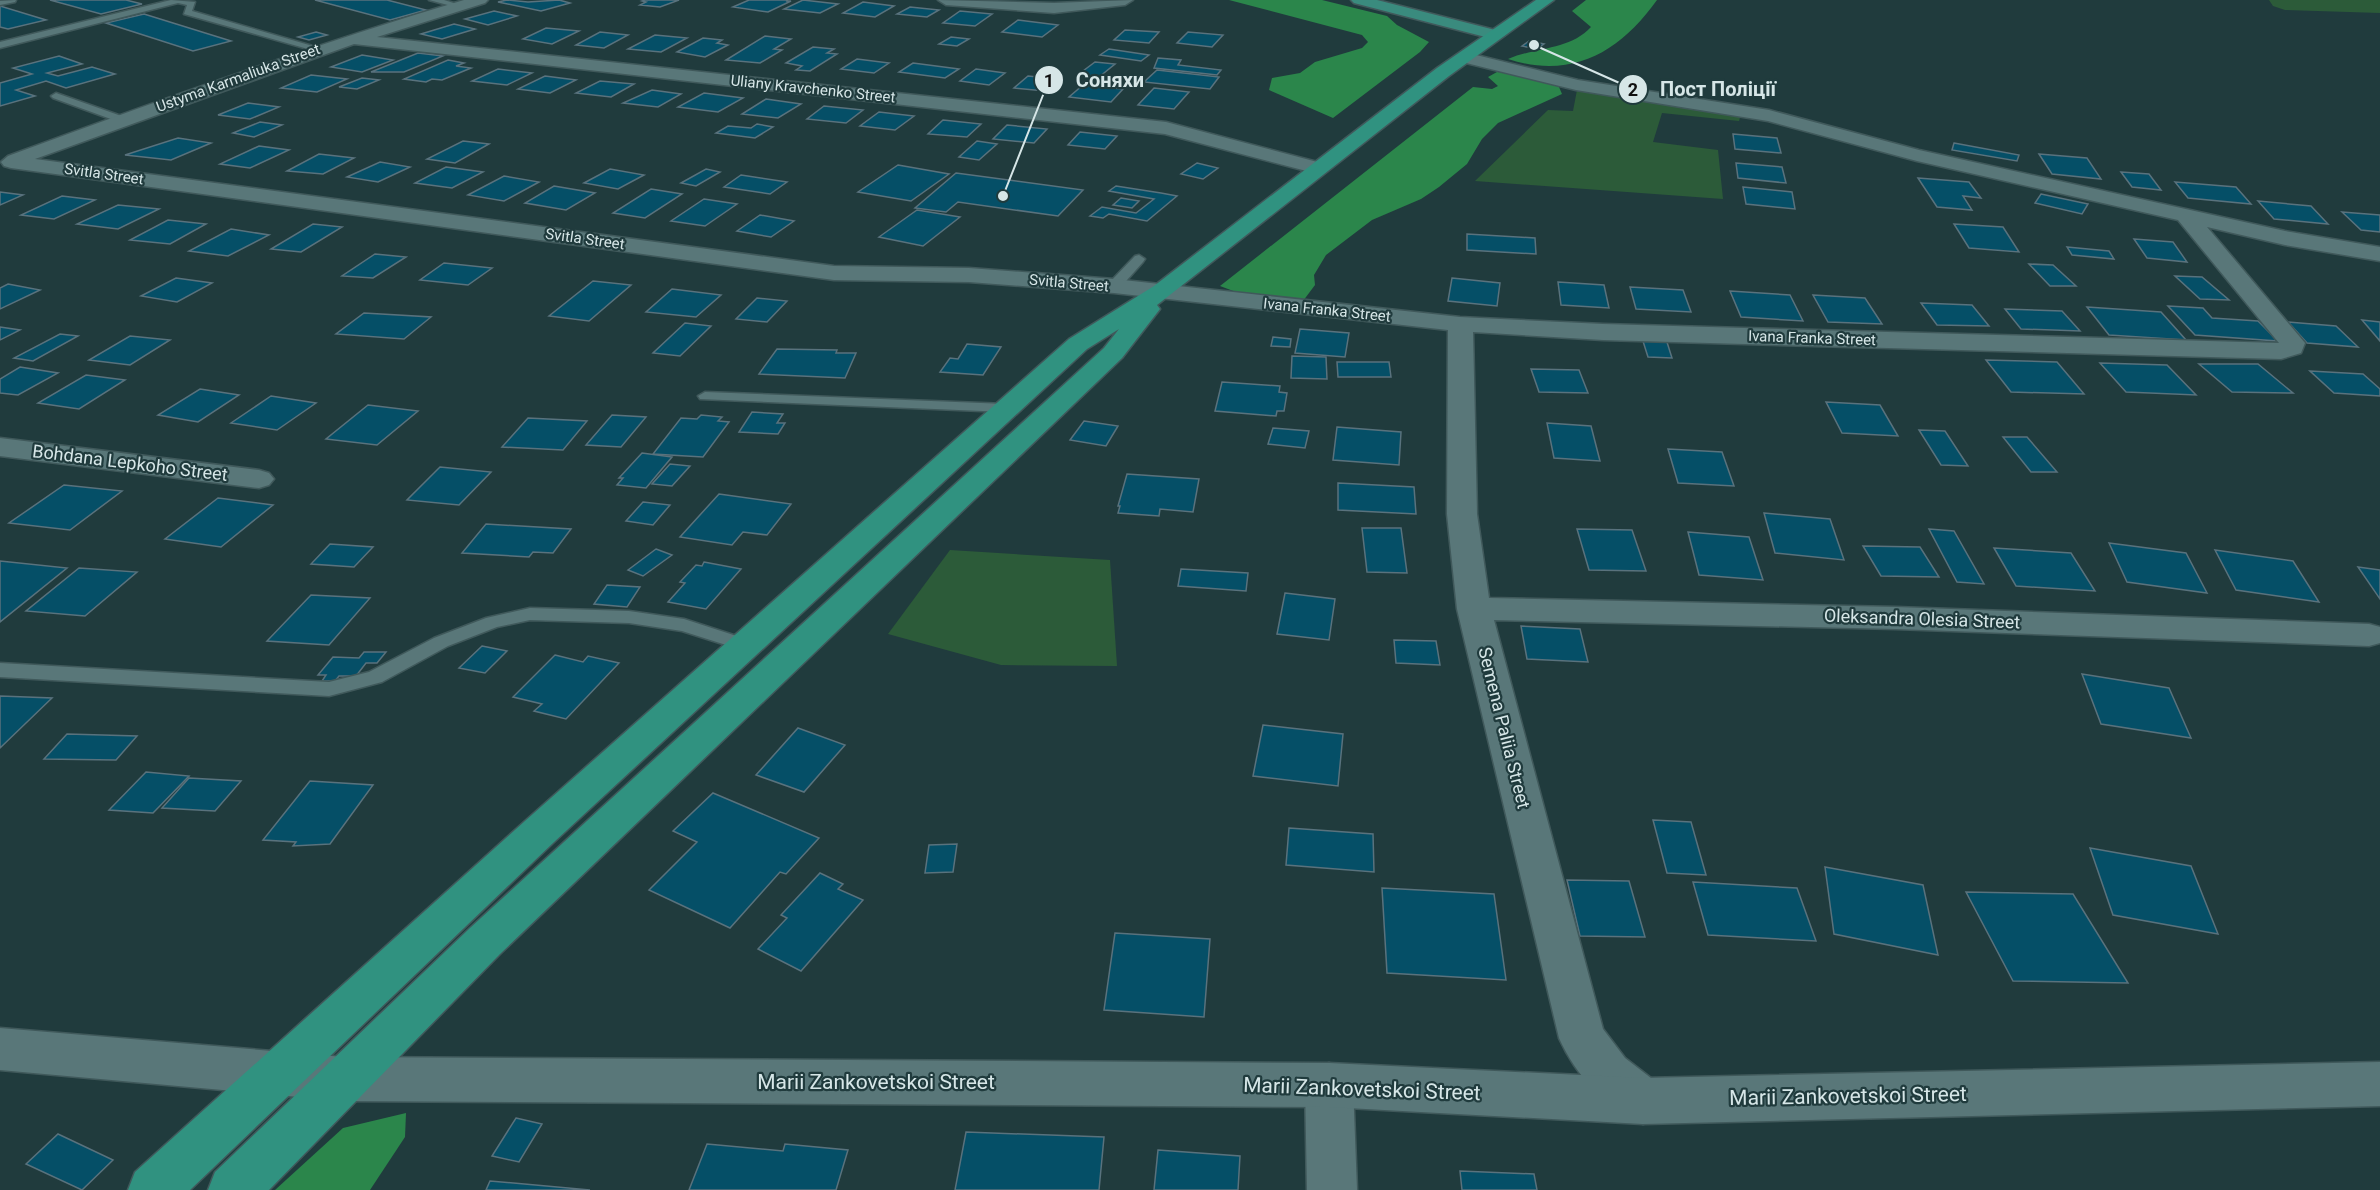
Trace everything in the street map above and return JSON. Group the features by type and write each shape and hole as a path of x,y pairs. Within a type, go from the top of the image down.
{"highway":[{"path":"153,1190 745,645 1078,344 1162,291 1464,57 1546,0"},
{"path":"233,1190 485,941 1113,353 1162,291"}],"main road":[{"path":"1359,0 1497,35"}],"street":[{"name":"Ustyma Karmaliuka Street","path":"5,164 318,49 480,0"},
{"path":"946,0 1054,8 1125,0"},
{"name":"Uliany Kravchenko Street","path":"351,39 1166,128 1267,160 1318,168"},
{"path":"1464,57 1536,73 1575,86 1769,116 1917,155 2285,238 2380,254"},
{"name":"Svitla Street","path":"5,164 834,273 969,275 1162,291"},
{"name":"Ivana Franka Street","path":"1162,291 1460,324 1615,332 2281,351 2292,348 2292,343 2286,335 2185,215"},
{"name":"Semena Paliia Street","path":"1460,324 1462,514 1474,609 1582,1038 1608,1073 1643,1101"},
{"name":"Bohdana Lepkoho Street","path":"0,447 259,479"},
{"name":"Oleksandra Olesia Street","path":"1474,609 1896,618 2369,635"},
{"name":"Marii Zankovetskoi Street","path":"0,1048 277,1075 344,1079 1329,1085 1643,1101 2380,1084"},
{"path":"1329,1085 1332,1190"}],"lane":[{"path":"0,3 12,0"},
{"path":"1,44 176,0 192,4 188,12 318,49"},
{"path":"433,0 459,6"},
{"path":"56,96 123,120"},
{"path":"1114,286 1139,259"},
{"path":"705,396 1006,408"},
{"path":"0,670 329,689 375,677 441,642 493,622 530,614 629,618 673,624 745,645"}],"green space":[{"path":"1229,0 1322,0 1387,16 1397,25 1429,42 1420,52 1333,118 1269,90 1272,78 1300,73 1315,62 1362,48 1368,42 1362,35"},
{"path":"1586,0 1657,0 1627,34 1593,57 1553,66 1531,65 1508,59 1563,44 1583,34 1591,27 1572,11"},
{"path":"2269,0 2380,0 2380,13 2285,10 2273,6"},
{"path":"1497,72 1532,73 1559,87 1562,94 1498,123 1482,139 1467,164 1439,187 1421,199 1372,220 1326,255 1314,275 1315,285 1303,301 1273,306 1220,286 1473,87 1492,89 1498,86 1488,77"},
{"path":"1577,90 1741,114 1739,121 1662,113 1653,142 1718,150 1723,199 1475,181 1548,110 1573,111"},
{"path":"950,550 1110,560 1117,666 1001,665 888,634"},
{"path":"406,1113 405,1137 370,1190 275,1190 343,1128"}],"building":[{"path":"50,0 126,0 142,4 101,14"},
{"path":"315,0 387,0 426,10 390,20"},
{"path":"507,0 528,2 559,0 570,3 541,11 498,2"},
{"path":"679,0 660,7 640,5 646,2 642,1"},
{"path":"749,0 791,1 768,12 733,7"},
{"path":"803,0 838,4 820,13 784,9"},
{"path":"863,2 894,6 875,17 843,13"},
{"path":"0,6 46,20 8,29 0,27"},
{"path":"910,7 939,10 927,17 897,14"},
{"path":"494,11 517,16 488,25 465,19"},
{"path":"960,11 992,14 975,26 943,23"},
{"path":"144,14 231,41 193,51 106,23"},
{"path":"1018,20 1058,25 1042,37 1002,32"},
{"path":"454,24 475,29 442,39 421,34"},
{"path":"546,28 579,31 552,44 523,39"},
{"path":"1125,30 1159,32 1149,43 1114,40"},
{"path":"316,32 327,35 309,40 298,37"},
{"path":"600,32 628,35 604,48 576,45"},
{"path":"1188,32 1223,35 1212,47 1177,43"},
{"path":"655,35 687,38 661,52 628,49"},
{"path":"765,36 791,39 774,49 782,50 760,63 726,60"},
{"path":"951,37 969,39 957,46 939,44"},
{"path":"703,38 722,40 717,43 728,45 705,57 677,52"},
{"path":"1529,41 1544,44 1537,49 1522,46"},
{"path":"813,47 834,49 827,53 837,54 810,71 796,70 802,66 786,63"},
{"path":"1109,49 1149,55 1141,61 1100,55"},
{"path":"418,53 443,56 404,72 371,72"},
{"path":"362,55 393,60 362,72 331,67"},
{"path":"59,56 82,64 47,73 58,76 92,67 115,74 66,88 46,81 16,90 35,96 0,106 0,83 32,74 13,68"},
{"path":"1158,58 1181,60 1178,65 1221,70 1217,75 1154,68"},
{"path":"857,59 889,63 874,73 841,69"},
{"path":"448,60 464,63 456,66 471,68 442,80 432,79 426,82 404,79"},
{"path":"1095,62 1115,64 1099,77 1079,74"},
{"path":"913,63 959,69 945,78 899,72"},
{"path":"498,69 532,73 507,85 472,81"},
{"path":"976,69 1005,73 989,85 960,81"},
{"path":"1157,70 1219,77 1210,89 1144,82"},
{"path":"311,75 347,79 317,92 281,88"},
{"path":"545,76 576,80 550,93 518,89"},
{"path":"1028,76 1058,79 1045,91 1014,88"},
{"path":"362,78 379,80 357,89 339,87"},
{"path":"600,81 634,84 611,97 576,93"},
{"path":"1083,85 1123,89 1111,102 1069,97"},
{"path":"1154,88 1189,92 1174,109 1138,105"},
{"path":"652,90 681,94 658,107 623,103"},
{"path":"704,93 743,98 718,112 678,107"},
{"path":"766,99 801,104 778,118 742,114"},
{"path":"248,103 279,107 250,119 218,115"},
{"path":"824,106 863,110 846,123 807,119"},
{"path":"879,112 914,116 895,130 860,126"},
{"path":"943,120 981,124 967,137 928,134"},
{"path":"260,122 282,125 254,137 233,133"},
{"path":"757,124 773,127 755,138 716,133 728,126 751,128"},
{"path":"1007,125 1047,129 1034,143 993,139"},
{"path":"1080,132 1117,136 1105,149 1068,145"},
{"path":"1733,134 1777,138 1781,153 1735,149"},
{"path":"178,138 211,143 171,160 125,155"},
{"path":"463,141 489,144 455,163 427,159"},
{"path":"977,141 997,144 979,160 959,157"},
{"path":"1954,143 2019,155 2017,161 1952,150"},
{"path":"259,146 289,150 250,168 220,164"},
{"path":"319,154 354,158 323,174 287,171"},
{"path":"2039,154 2087,158 2101,179 2052,174"},
{"path":"380,162 410,167 378,182 347,177"},
{"path":"1197,163 1218,168 1203,179 1181,174"},
{"path":"1736,163 1782,167 1786,183 1738,178"},
{"path":"898,165 949,174 911,201 858,192"},
{"path":"446,167 483,172 452,188 415,183"},
{"path":"610,169 644,175 618,189 584,183"},
{"path":"706,169 720,172 696,186 681,183"},
{"path":"2121,172 2149,174 2161,190 2132,187"},
{"path":"956,173 1083,190 1058,216 958,202 946,212 915,208"},
{"path":"741,175 787,182 770,194 724,187"},
{"path":"504,176 539,182 504,201 468,195"},
{"path":"1918,178 1969,182 1981,198 1963,196 1972,210 1937,207"},
{"path":"2175,182 2236,187 2251,204 2188,198"},
{"path":"554,186 595,193 566,210 525,203"},
{"path":"1116,186 1177,196 1147,221 1109,214 1103,218 1090,216 1102,207 1136,213 1154,199 1109,191"},
{"path":"1743,187 1792,192 1795,209 1746,204"},
{"path":"651,189 682,194 645,218 613,213"},
{"path":"0,192 23,195 0,205"},
{"path":"2041,194 2088,204 2082,214 2035,203"},
{"path":"62,196 95,200 54,219 21,215"},
{"path":"1121,198 1139,201 1132,208 1113,205"},
{"path":"704,199 737,204 705,226 671,221"},
{"path":"2258,201 2311,206 2328,224 2274,219"},
{"path":"118,205 159,209 118,229 77,224"},
{"path":"917,210 960,217 923,246 879,237"},
{"path":"2342,212 2380,215 2380,232 2361,230"},
{"path":"760,215 794,221 771,237 737,231"},
{"path":"168,220 206,224 170,244 130,240"},
{"path":"313,224 342,227 301,252 271,249"},
{"path":"1954,224 2003,227 2019,252 1969,248"},
{"path":"231,229 269,235 228,256 189,251"},
{"path":"1467,234 1535,238 1536,254 1467,250"},
{"path":"2134,239 2173,242 2187,262 2147,258"},
{"path":"2067,247 2109,251 2114,259 2072,255"},
{"path":"375,254 406,257 373,278 342,276"},
{"path":"444,263 492,268 468,285 420,280"},
{"path":"2029,264 2053,265 2076,286 2050,286"},
{"path":"2175,276 2202,277 2229,300 2200,299"},
{"path":"176,278 212,283 177,302 141,296"},
{"path":"1452,278 1500,283 1497,306 1448,301"},
{"path":"593,281 631,285 589,321 549,316"},
{"path":"1558,282 1604,285 1609,308 1561,305"},
{"path":"8,284 40,290 0,309 0,288"},
{"path":"1630,287 1683,290 1691,312 1636,309"},
{"path":"672,289 721,295 696,317 646,312"},
{"path":"1730,291 1790,295 1803,321 1741,317"},
{"path":"1813,295 1865,298 1882,324 1828,322"},
{"path":"757,298 787,301 767,322 736,319"},
{"path":"1921,303 1972,305 1989,326 1937,325"},
{"path":"2168,306 2203,308 2212,318 2258,321 2278,341 2195,335"},
{"path":"2087,307 2161,312 2186,340 2109,335"},
{"path":"2005,309 2062,311 2080,331 2021,329"},
{"path":"364,313 431,317 404,339 336,334"},
{"path":"2362,320 2380,322 2380,341"},
{"path":"2288,322 2336,326 2358,347 2307,343"},
{"path":"685,323 711,326 680,356 653,353"},
{"path":"0,327 20,330 0,340"},
{"path":"1300,329 1349,333 1345,357 1295,353"},
{"path":"60,334 78,336 33,361 14,358"},
{"path":"130,336 170,340 130,365 89,360"},
{"path":"1273,337 1291,339 1290,347 1271,346"},
{"path":"1642,338 1666,339 1672,358 1648,357"},
{"path":"967,344 1001,347 983,375 940,372 950,358 958,359"},
{"path":"777,349 837,350 836,353 856,353 845,378 759,374"},
{"path":"1292,356 1326,357 1327,379 1291,378"},
{"path":"1986,360 2057,362 2084,394 2011,392"},
{"path":"1337,362 1389,362 1391,377 1338,377"},
{"path":"2100,363 2167,365 2196,395 2126,392"},
{"path":"2199,364 2258,364 2293,393 2232,392"},
{"path":"20,367 58,373 18,395 0,393 0,379"},
{"path":"1531,369 1579,370 1588,393 1539,392"},
{"path":"2310,371 2363,374 2380,389 2380,396 2334,393"},
{"path":"86,375 125,380 79,409 38,403"},
{"path":"1222,382 1280,386 1279,392 1287,393 1284,411 1277,411 1276,416 1215,411"},
{"path":"200,389 239,395 198,422 158,415"},
{"path":"271,396 316,403 277,430 231,423"},
{"path":"1826,402 1880,405 1898,436 1842,433"},
{"path":"368,405 418,411 377,445 326,439"},
{"path":"752,412 783,414 777,423 785,423 778,434 739,432"},
{"path":"612,415 646,417 621,447 586,445"},
{"path":"701,415 722,417 718,421 729,422 703,457 653,454 681,418 697,419"},
{"path":"528,418 587,421 563,450 502,447"},
{"path":"1084,421 1118,426 1106,446 1070,440"},
{"path":"1547,423 1591,426 1600,461 1554,458"},
{"path":"1337,427 1401,432 1399,465 1333,460"},
{"path":"1273,428 1309,431 1305,448 1268,444"},
{"path":"1919,430 1945,431 1968,466 1941,465"},
{"path":"2003,437 2027,437 2057,472 2031,472"},
{"path":"1668,449 1722,452 1734,486 1678,483"},
{"path":"642,453 672,457 646,488 617,485 623,478 619,478"},
{"path":"670,464 690,466 672,486 652,484"},
{"path":"440,467 491,472 459,505 407,500"},
{"path":"1127,474 1199,479 1193,512 1160,509 1159,516 1118,513"},
{"path":"1338,483 1414,487 1416,514 1338,510"},
{"path":"64,485 122,491 70,530 9,523"},
{"path":"719,494 791,504 767,535 743,532 732,545 680,537"},
{"path":"218,498 273,505 221,547 165,539"},
{"path":"643,502 670,505 653,525 626,521"},
{"path":"1764,513 1830,519 1844,560 1775,553"},
{"path":"486,524 571,529 553,553 533,552 529,557 462,553"},
{"path":"1362,528 1401,528 1407,573 1367,572"},
{"path":"1577,529 1632,530 1646,571 1589,570"},
{"path":"1929,529 1954,531 1984,584 1957,582"},
{"path":"1688,532 1749,537 1763,580 1699,575"},
{"path":"2109,543 2186,553 2207,593 2127,582"},
{"path":"330,544 373,547 354,567 311,564"},
{"path":"1863,546 1920,547 1939,577 1881,576"},
{"path":"1994,548 2071,553 2095,591 2016,586"},
{"path":"656,549 672,555 643,576 628,570"},
{"path":"2215,550 2293,561 2319,602 2236,590"},
{"path":"0,561 67,568 0,622"},
{"path":"704,562 741,569 706,609 668,602 685,583 680,582 696,565 702,566"},
{"path":"2358,567 2380,570 2380,599"},
{"path":"79,568 137,572 85,616 26,611"},
{"path":"1181,569 1248,573 1246,591 1178,586"},
{"path":"607,585 640,587 627,607 594,604"},
{"path":"1285,593 1335,599 1329,640 1277,634"},
{"path":"311,595 370,598 329,645 267,641"},
{"path":"1521,626 1580,629 1588,662 1527,659"},
{"path":"1394,640 1436,641 1440,665 1396,663"},
{"path":"482,646 507,651 485,673 459,668"},
{"path":"364,652 386,652 377,663 366,663 356,676 339,676 335,681 322,681 326,675 318,675 333,657 359,658"},
{"path":"555,655 583,662 588,656 619,663 566,719 534,711 542,704 513,697"},
{"path":"2082,674 2169,688 2191,738 2101,724"},
{"path":"0,696 52,698 0,748"},
{"path":"1263,725 1343,734 1338,786 1253,776"},
{"path":"798,728 845,745 804,792 756,775"},
{"path":"67,734 137,736 116,760 44,759"},
{"path":"146,772 189,776 153,813 109,810"},
{"path":"189,778 241,781 215,811 162,808"},
{"path":"310,781 373,785 330,844 293,846 296,842 263,840"},
{"path":"713,793 819,838 786,874 780,872 730,928 649,890 697,842 673,831"},
{"path":"1653,820 1691,822 1706,875 1667,873"},
{"path":"1289,828 1373,834 1374,872 1286,865"},
{"path":"957,844 953,872 925,873 929,845"},
{"path":"2090,848 2191,866 2218,934 2113,915"},
{"path":"1825,867 1923,885 1938,955 1834,934"},
{"path":"820,873 843,884 838,889 863,900 801,971 758,949 787,918 781,915"},
{"path":"1567,880 1629,881 1645,937 1580,936"},
{"path":"1693,882 1797,888 1816,941 1708,935"},
{"path":"1382,888 1494,894 1506,980 1387,973"},
{"path":"1966,892 2073,894 2128,983 2013,981"},
{"path":"1115,933 1210,939 1204,1017 1104,1010"},
{"path":"516,1118 542,1124 519,1162 492,1156"},
{"path":"966,1132 1104,1137 1099,1190 955,1190"},
{"path":"58,1134 113,1160 82,1190 26,1164"},
{"path":"707,1144 783,1151 785,1144 848,1150 836,1190 689,1190"},
{"path":"1158,1150 1240,1156 1238,1190 1154,1190"},
{"path":"1460,1171 1534,1174 1537,1190 1462,1190"},
{"path":"490,1181 590,1190 486,1190"}],"place":[{"name":"Пост Поліції","path":"1534,45"},
{"name":"Соняхи","path":"1003,196"}]}
